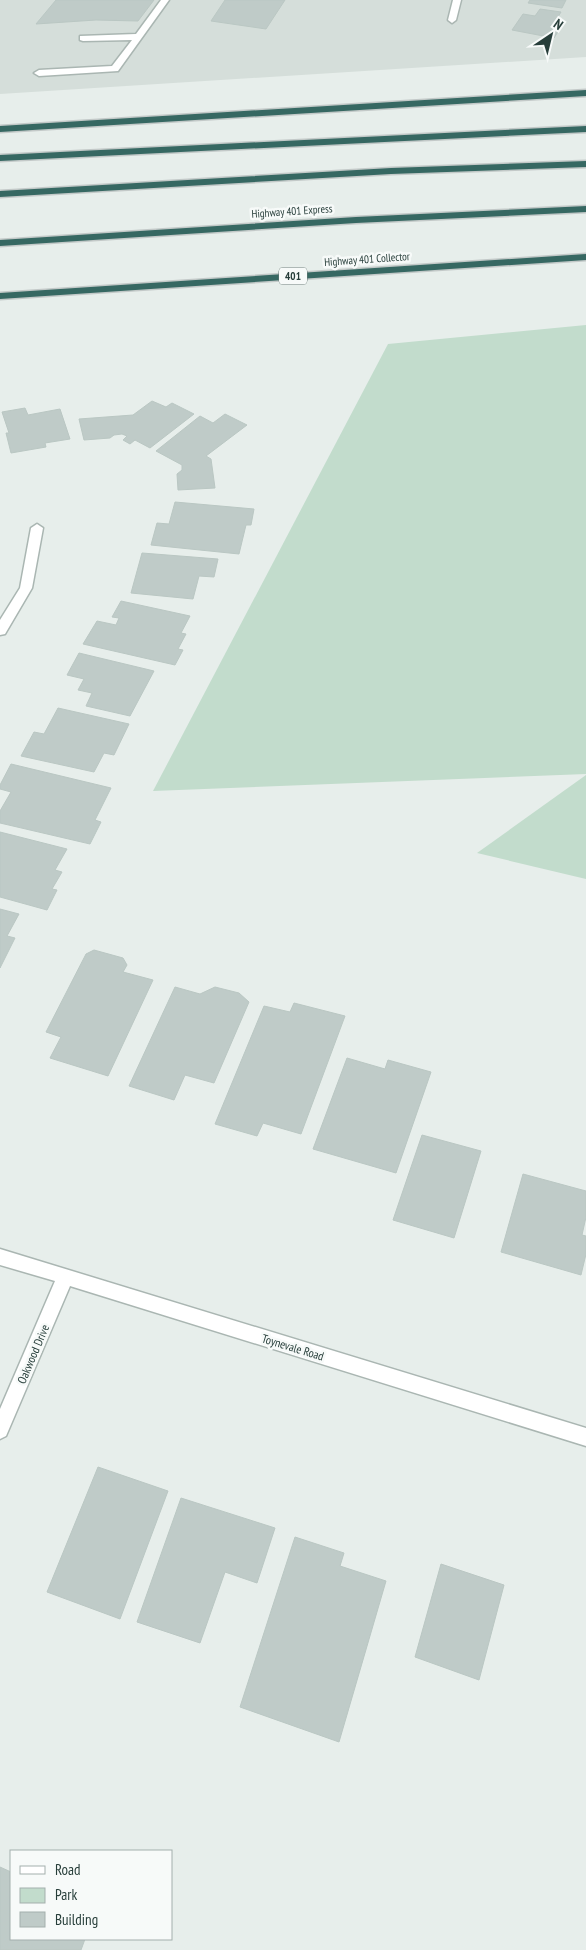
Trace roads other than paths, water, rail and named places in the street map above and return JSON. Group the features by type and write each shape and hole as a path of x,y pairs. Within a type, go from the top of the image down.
{"highway":[{"path":"0,129 586,93"},
{"path":"0,158 586,129"},
{"path":"0,194 381,171 586,164"},
{"name":"Highway 401 Express","path":"0,243 356,220 586,208"},
{"name":"Highway 401 Collector","path":"0,296 586,257"}],"street":[{"path":"39,73 116,69 166,0"},
{"path":"452,20 457,0"},
{"path":"83,38 138,38"},
{"path":"0,630 26,588 37,528"},
{"name":"Toynevale Road","path":"0,1257 586,1438"},
{"name":"Oakwood Drive","path":"0,1430 65,1277"}]}
